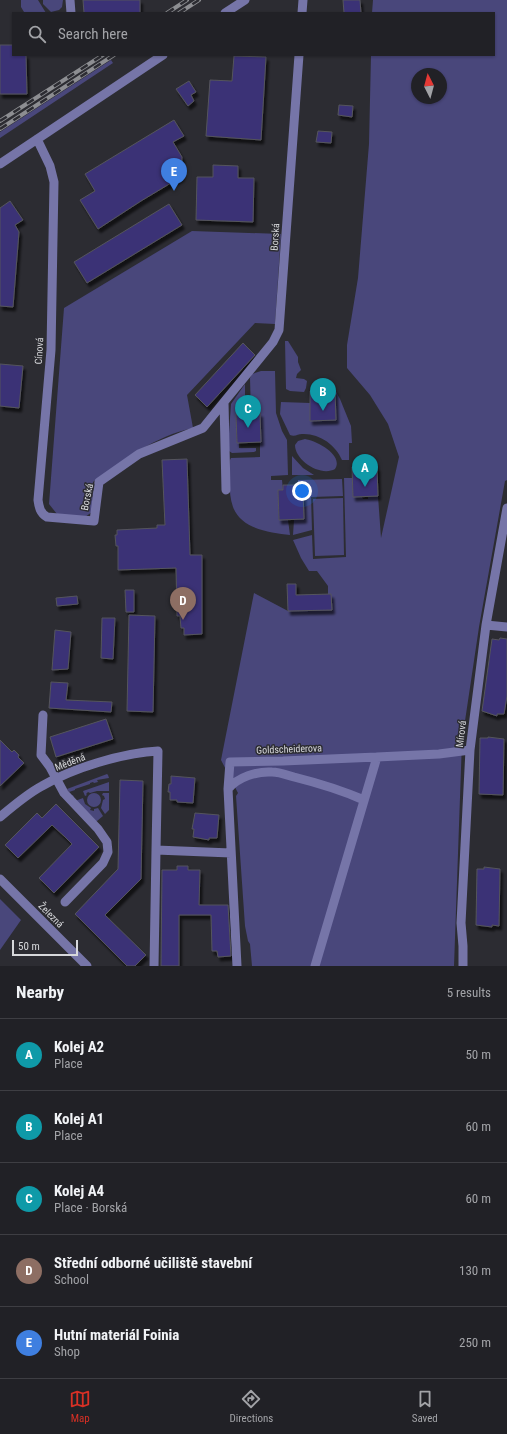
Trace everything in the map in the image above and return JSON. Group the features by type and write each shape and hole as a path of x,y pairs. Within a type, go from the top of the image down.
{"street":[{"path":"70,0 71,12"},
{"path":"227,12 245,0"},
{"path":"302,12 303,0"},
{"path":"0,164 162,56"},
{"name":"Borská","path":"94,521 99,482 139,454 203,428 277,337 279,330 299,56"},
{"name":"Cínová","path":"37,140 50,166 54,182 51,350 38,505 42,513 47,517 94,521"},
{"path":"224,402 226,490"},
{"name":"Mírová","path":"463,966 463,946 460,923 470,750 486,625 507,508"},
{"path":"486,625 507,627"},
{"path":"43,715 41,755 64,793 98,829 107,842 108,852 103,863 65,902"},
{"name":"Goldscheiderova","path":"236,966 228,790 230,762 440,754 470,750"},
{"name":"Měděná","path":"0,817 29,794 56,779 115,758 158,751 156,850"},
{"path":"315,966 377,757"},
{"path":"228,790 231,785 249,775 273,772 333,787 364,800"},
{"path":"154,966 156,850 231,853"},
{"name":"Železná","path":"0,879 87,966"}],"shaded area":[{"path":"21,0 38,0 45,12 24,12 21,7"},
{"path":"43,0 63,0 62,7 59,10 51,12 43,4"},
{"path":"373,0 507,0 507,480 505,481 479,627 462,741 454,966 252,966 250,944 245,926 236,796 238,793 221,760 254,593 288,611 331,610 331,594 328,594 328,586 317,571 309,571 293,540 312,535 313,559 346,557 344,478 353,478 353,497 368,499 368,497 378,496 381,538 399,457 388,424 370,395 347,368 347,345 358,278 369,144 371,56 495,56 495,12 372,12"},
{"path":"111,60 113,63 0,138 0,132"},
{"path":"192,231 281,234 275,324 255,323 187,395 193,428 166,437 140,450 93,482 92,512 85,517 57,514 49,504 64,308"},
{"path":"285,341 288,341 298,357 301,370 297,374 296,378 307,381 304,392 290,391 286,389"},
{"path":"261,371 275,371 276,413 282,431 287,440 288,475 271,476 271,480 282,480 283,490 278,491 279,520 288,520 290,535 265,531 249,525 237,514 231,502 231,458 260,457 260,413 251,414 250,378 252,374"},
{"path":"245,384 245,414 236,414 237,443 239,443 239,448 256,448 256,451 232,453 229,451 231,404"},
{"path":"335,390 351,426 352,443 349,443 349,460 342,460 336,449 321,438 308,434 290,435 280,414 281,402 310,403 311,421 335,420"},
{"path":"305,439 322,446 333,454 337,464 335,469 323,471 316,469 304,462 299,457 295,445 298,441"},
{"path":"292,456 303,468 314,475 292,475"},
{"path":"342,479 343,496 311,497 312,530 293,535 294,520 303,519 302,490 300,485 298,485 298,480"},
{"path":"343,498 344,555 315,556 313,499"},
{"path":"107,774 109,778 97,780 98,782 90,783 69,792 67,789"},
{"path":"109,782 109,791 88,792 85,796 83,791"},
{"path":"94,793 99,795 101,800 99,805 94,807 89,805 87,800 89,795"},
{"path":"103,793 109,793 109,810 105,814 101,808 103,800 105,799 102,795"},
{"path":"83,798 85,804 91,808 90,810 94,811 94,809 98,808 103,816 97,821 94,821 75,801"},
{"path":"0,899 21,920 0,950"}],"building":[{"path":"83,0 140,0 140,12 84,12"},
{"path":"343,0 360,0 361,12 344,12"},
{"path":"0,45 12,45 12,56 26,56 27,94 0,94"},
{"path":"234,56 266,57 261,140 206,136 210,80 232,81"},
{"path":"189,81 196,92 191,95 194,101 188,106 176,89"},
{"path":"339,105 353,106 352,117 338,115"},
{"path":"174,120 184,136 173,142 182,157 181,177 98,229 80,200 95,191 85,174"},
{"path":"318,131 332,132 331,143 316,142"},
{"path":"213,165 238,166 238,178 254,178 253,222 196,220 197,177 213,177"},
{"path":"10,201 23,220 15,225 19,232 13,307 0,306 0,208"},
{"path":"169,204 182,225 87,283 74,262"},
{"path":"243,343 255,355 207,407 195,395"},
{"path":"0,364 23,366 19,408 0,406"},
{"path":"335,390 336,420 310,421 310,391"},
{"path":"260,413 261,442 237,443 236,414"},
{"path":"187,459 190,555 202,555 202,634 184,635 184,628 181,628 180,616 177,616 176,568 118,570 118,546 116,546 115,535 117,535 117,530 157,528 157,525 165,525 162,460"},
{"path":"357,462 375,462 375,467 377,467 378,496 353,497 352,467 357,467"},
{"path":"283,485 300,485 301,490 303,490 304,519 279,520 278,490 283,490"},
{"path":"287,584 296,584 296,595 331,594 332,610 288,611"},
{"path":"125,590 134,590 134,612 126,612"},
{"path":"77,596 78,604 57,606 56,598"},
{"path":"129,615 155,616 153,712 127,711"},
{"path":"102,618 115,618 113,659 101,658"},
{"path":"55,630 71,632 68,669 52,670"},
{"path":"500,638 507,639 507,696 504,714 497,714 497,716 482,711 492,639 499,640"},
{"path":"51,682 68,683 66,700 112,702 111,712 49,708"},
{"path":"106,719 113,739 56,757 50,737"},
{"path":"488,737 504,739 503,795 479,794 480,738"},
{"path":"0,740 12,752 14,750 24,763 0,786"},
{"path":"171,776 195,778 193,803 170,800 170,792 168,792 169,784 171,784"},
{"path":"120,780 143,781 141,879 105,915 146,955 135,966 127,966 75,914 118,869"},
{"path":"56,804 99,847 54,893 39,878 72,844 64,836 52,825 18,858 5,845 37,813 42,818"},
{"path":"195,813 219,815 217,838 209,838 209,840 193,837 194,829 192,829"},
{"path":"177,866 188,866 188,870 200,870 199,905 228,905 231,956 218,957 217,951 212,951 211,915 179,915 179,966 161,966 162,870 177,870"},
{"path":"484,867 500,869 499,926 492,925 492,927 476,925 477,869 484,869"}],"railway":[{"path":"169,12 187,0"},
{"path":"181,12 199,0"},
{"path":"0,121 101,56"},
{"path":"0,129 112,56"}],"place":[{"name":"Hutní materiál Foinia","path":"174,191"},
{"name":"Kolej A1","path":"323,411"},
{"name":"Kolej A4","path":"248,428"},
{"name":"Kolej A2","path":"365,487"},
{"name":"Střední odborné učiliště stavební","path":"183,620"}]}
